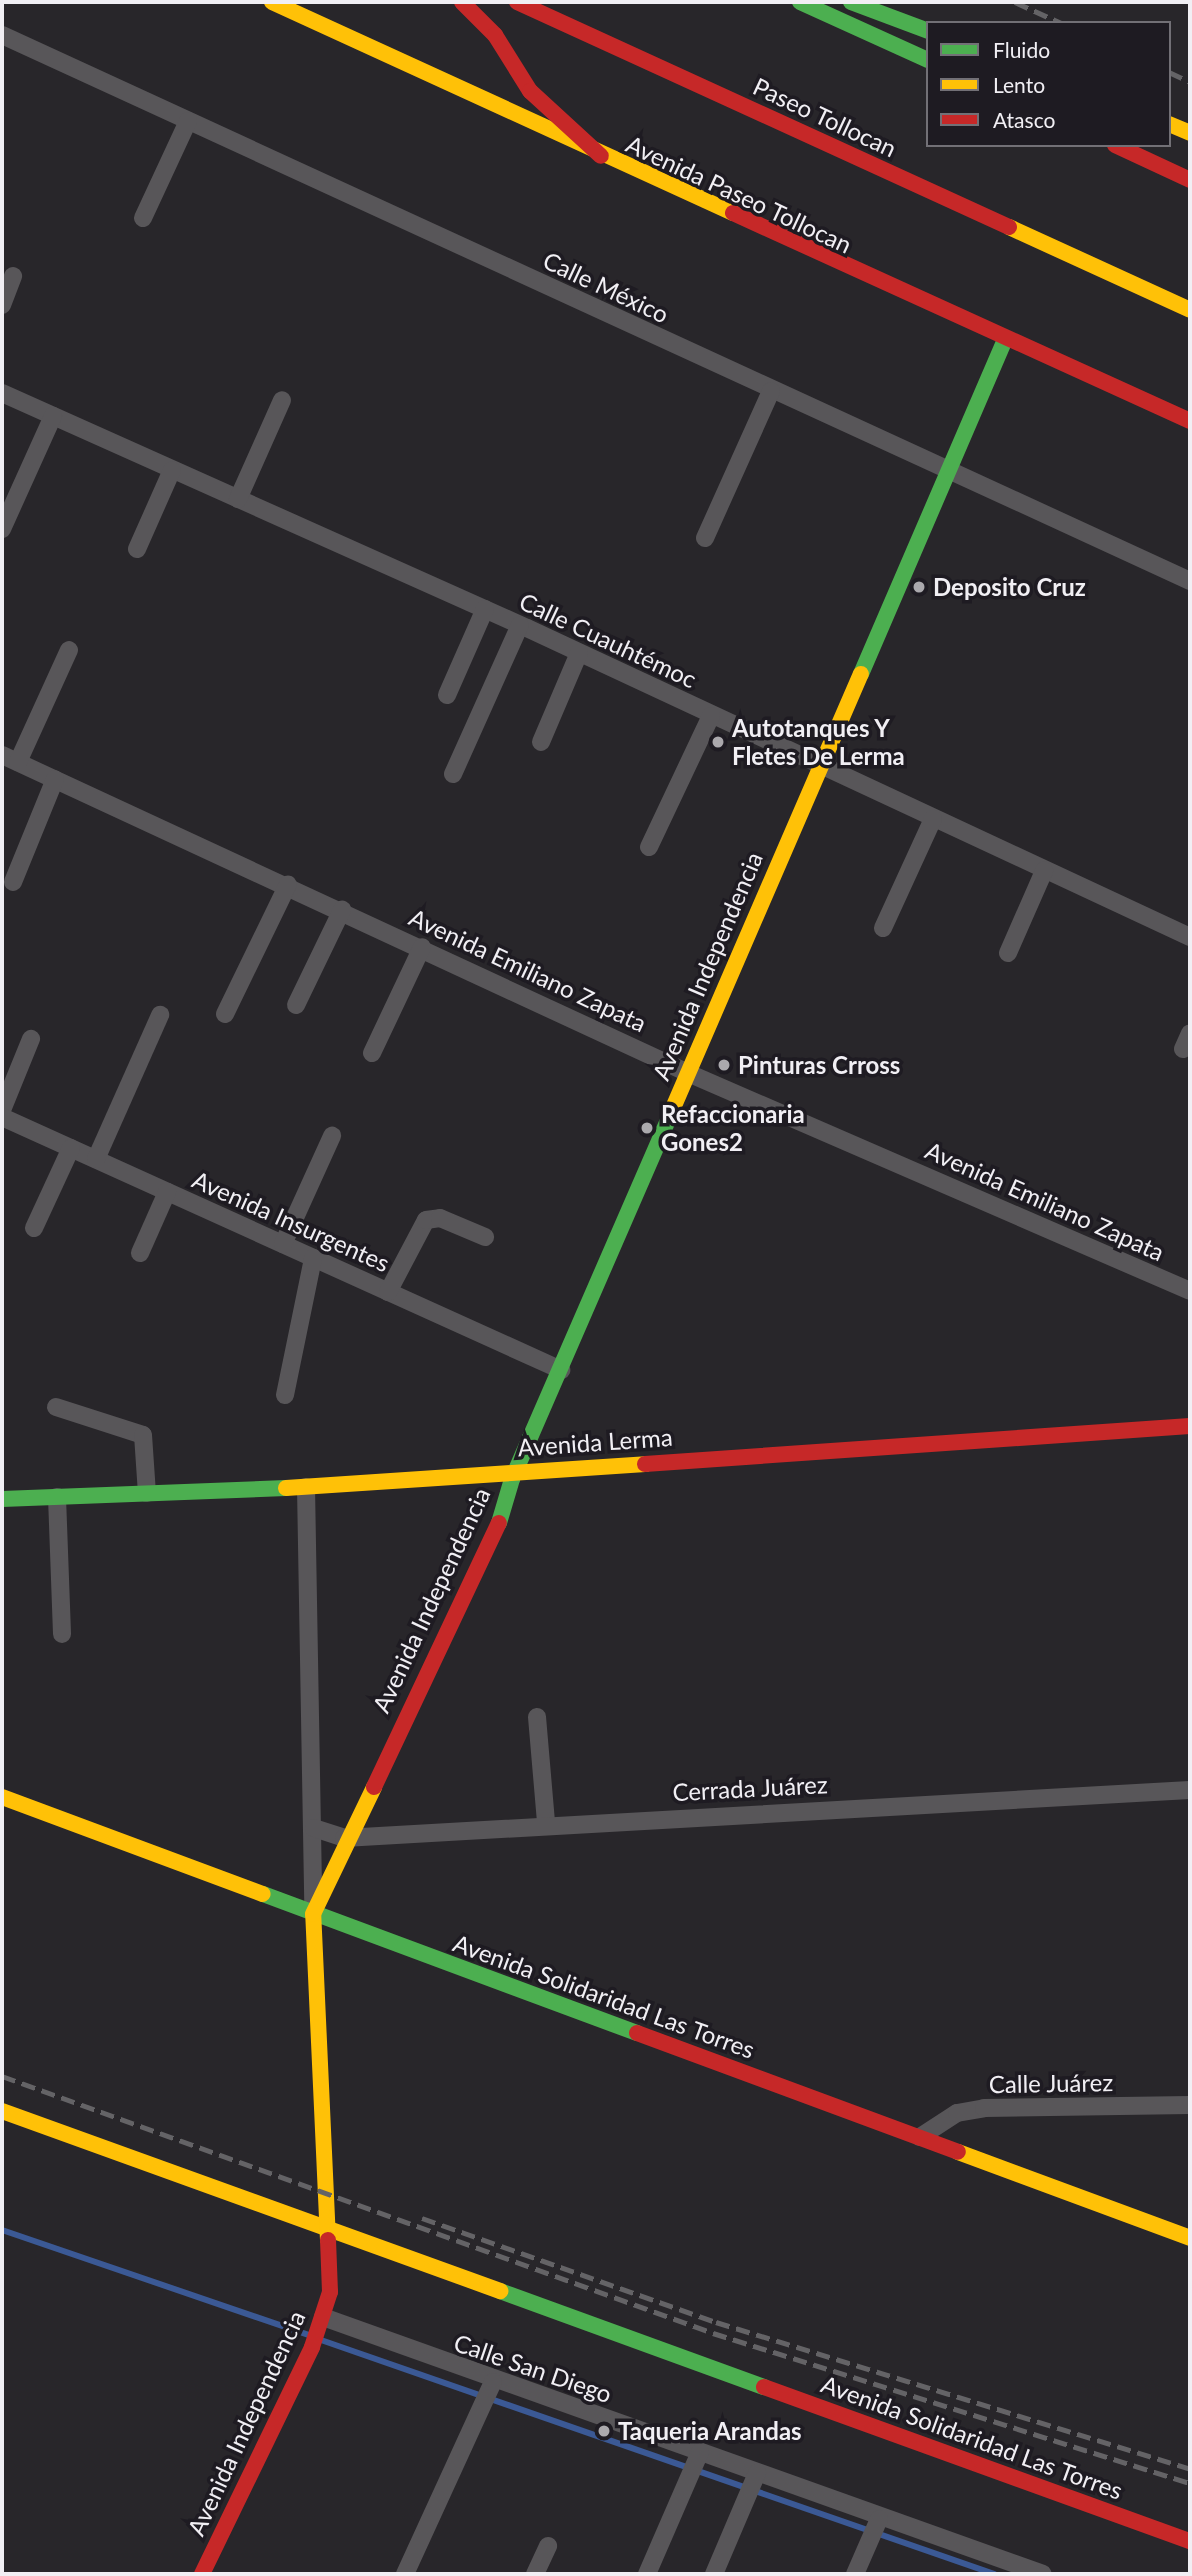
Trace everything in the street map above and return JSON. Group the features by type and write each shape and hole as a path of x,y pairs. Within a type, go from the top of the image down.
{"main road":[{"name":"Avenida Paseo Tollocan","path":"272,2 601,156 1190,421"},
{"path":"462,2 495,35 530,91 601,156"},
{"name":"Paseo Tollocan","path":"517,2 1190,310"},
{"path":"800,2 926,59"},
{"path":"851,2 926,30"},
{"path":"1171,125 1190,133"},
{"path":"1119,147 1190,180"},
{"name":"Avenida Independencia","path":"202,2574 318,2332 332,2277 324,2231 313,1914 344,1838 508,1504 514,1474 561,1370 818,766 1005,340"},
{"name":"Avenida Lerma","path":"2,1499 147,1493 306,1499 514,1474 1190,1426"},
{"name":"Avenida Solidaridad Las Torres","path":"2,1797 1190,2238"},
{"name":"Avenida Solidaridad Las Torres","path":"2,2111 324,2231 1190,2540"}],"street":[{"name":"Calle México","path":"2,35 771,391 1190,581"},
{"path":"143,218 188,121"},
{"path":"2,305 13,276"},
{"path":"705,538 771,391"},
{"name":"Calle Cuauhtémoc","path":"2,393 520,625 1190,937"},
{"path":"237,499 282,400"},
{"path":"2,529 53,416"},
{"path":"137,549 172,470"},
{"path":"447,695 485,609"},
{"path":"453,774 520,625"},
{"path":"10,758 69,650"},
{"path":"541,742 579,653"},
{"path":"649,847 711,716"},
{"name":"Avenida Emiliano Zapata","path":"10,758 288,884 688,1073 1190,1291"},
{"path":"13,882 55,779"},
{"path":"883,928 933,819"},
{"path":"1008,953 1044,871"},
{"path":"225,1014 288,884"},
{"path":"296,1005 342,910"},
{"path":"372,1053 422,947"},
{"path":"96,1159 160,1015"},
{"path":"2,1110 32,1039"},
{"name":"Avenida Insurgentes","path":"2,1116 561,1370"},
{"path":"283,1244 332,1136"},
{"path":"34,1228 71,1148"},
{"path":"141,1253 167,1192"},
{"path":"388,1292 426,1220 440,1218 485,1237"},
{"path":"285,1395 313,1258"},
{"path":"56,1407 143,1435 147,1493"},
{"path":"57,1497 62,1634"},
{"name":"Avenida Independencia","path":"306,1499 314,1828 313,1914"},
{"path":"537,1717 546,1823"},
{"name":"Cerrada Juárez","path":"314,1828 344,1838 546,1823 1190,1790"},
{"name":"Calle Juárez","path":"920,2137 967,2110 1190,2105"},
{"name":"Calle San Diego","path":"318,2332 489,2395 876,2526 1043,2574"},
{"path":"405,2574 489,2395"},
{"path":"647,2574 696,2463"},
{"path":"714,2574 753,2483"},
{"path":"855,2574 876,2526"},
{"path":"535,2574 548,2546"}],"waterway":[{"path":"2,2230 311,2336"},
{"path":"321,2340 994,2574"}],"railway":[{"path":"1015,2 1057,21"},
{"path":"1171,73 1190,82"},
{"path":"2,2076 713,2333 1190,2483"},
{"path":"422,2218 716,2322 1190,2469"}],"traffic: fast":[{"path":"800,2 926,59"},
{"path":"851,2 926,30"},
{"path":"861,674 1005,340"},
{"path":"499,1523 512,1479 673,1108"},
{"path":"2,1499 286,1488"},
{"path":"263,1894 637,2033"},
{"path":"500,2291 764,2387"}],"traffic: slow":[{"path":"272,2 733,213"},
{"path":"1171,125 1190,133"},
{"path":"1009,227 1190,310"},
{"path":"673,1108 861,674"},
{"path":"286,1488 645,1464"},
{"path":"328,2240 313,1914 374,1787"},
{"path":"2,1797 263,1894"},
{"path":"2,2111 500,2291"},
{"path":"958,2152 1190,2238"}],"traffic: jam":[{"path":"462,2 495,35 530,91 601,156"},
{"path":"517,2 1009,227"},
{"path":"1119,147 1190,180"},
{"path":"733,213 1190,421"},
{"path":"645,1464 1190,1426"},
{"path":"374,1787 499,1523"},
{"path":"637,2033 958,2152"},
{"path":"202,2574 312,2347 330,2292 328,2240"},
{"path":"764,2387 1190,2541"}],"place":[{"name":"Deposito Cruz","path":"919,587"},
{"name":"Autotanques Y Fletes De Lerma","path":"718,742"},
{"name":"Pinturas Crross","path":"724,1065"},
{"name":"Refaccionaria Gones2","path":"647,1128"},
{"name":"Taqueria Arandas","path":"604,2431"}]}
